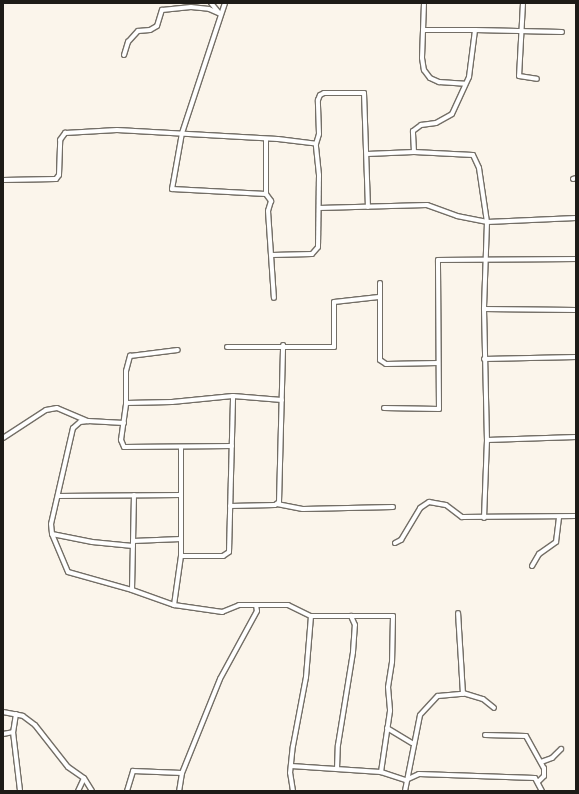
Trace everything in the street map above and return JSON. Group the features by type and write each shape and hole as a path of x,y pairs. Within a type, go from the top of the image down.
{"street":[{"path":"211,3 221,14"},
{"path":"225,3 182,133 172,190 266,194"},
{"path":"424,3 422,58 424,70 430,78 439,82 466,84"},
{"path":"523,3 520,76 537,79"},
{"path":"124,55 128,42 138,31 157,26 162,10 191,7 209,9 221,14"},
{"path":"423,30 562,32"},
{"path":"414,152 413,131 421,125 436,122 452,114 469,77 475,30"},
{"path":"272,255 312,254 318,246 319,208 316,144 319,134 320,95 364,93 368,207"},
{"path":"3,180 56,179 59,175 60,140 65,134 117,130 182,133 316,144"},
{"path":"266,140 266,194 271,201 268,211 274,298"},
{"path":"367,154 414,152 473,155 479,168 487,222 484,309 487,440 484,518"},
{"path":"319,208 427,205 456,216 487,222 576,218"},
{"path":"384,408 439,409 438,260 576,259"},
{"path":"380,283 380,360 386,364 438,363"},
{"path":"227,347 283,345 334,347 334,302 379,297"},
{"path":"484,309 576,310"},
{"path":"277,504 280,500 283,345"},
{"path":"178,350 130,356 126,371 126,403 121,440 124,447 232,446"},
{"path":"484,359 576,357"},
{"path":"126,403 172,402 233,396 282,400"},
{"path":"181,556 227,555 233,396"},
{"path":"3,438 46,410 57,408 88,421"},
{"path":"124,423 88,421 80,422 73,428 51,524 52,534 62,561 72,575 132,590 174,605 222,612 239,605 288,605 311,616 393,616 387,728 381,772"},
{"path":"487,440 576,437"},
{"path":"174,605 181,556 181,447"},
{"path":"132,590 134,495"},
{"path":"58,496 181,495"},
{"path":"395,543 401,540 420,508 429,502 446,505 462,517 576,516"},
{"path":"230,506 277,504 303,509 393,507"},
{"path":"532,566 539,554 556,542 559,517"},
{"path":"52,534 112,545 181,539"},
{"path":"179,791 182,773 220,679 257,612 256,605"},
{"path":"458,613 463,693"},
{"path":"293,791 291,766 294,732 306,677 311,616"},
{"path":"337,769 338,745 353,652 355,625 351,616"},
{"path":"405,791 412,743 416,738 420,715 429,704 438,696 463,693 483,699 494,708"},
{"path":"3,712 24,716 35,725 68,767 84,778 92,791"},
{"path":"16,714 13,732 20,791"},
{"path":"387,728 412,743"},
{"path":"3,734 13,732"},
{"path":"485,735 526,736 541,762 544,776 538,782"},
{"path":"541,762 552,758 561,750"},
{"path":"291,766 381,772 406,780 419,774 536,778 542,791"},
{"path":"127,791 133,771 182,773"},
{"path":"78,791 84,778"}]}
